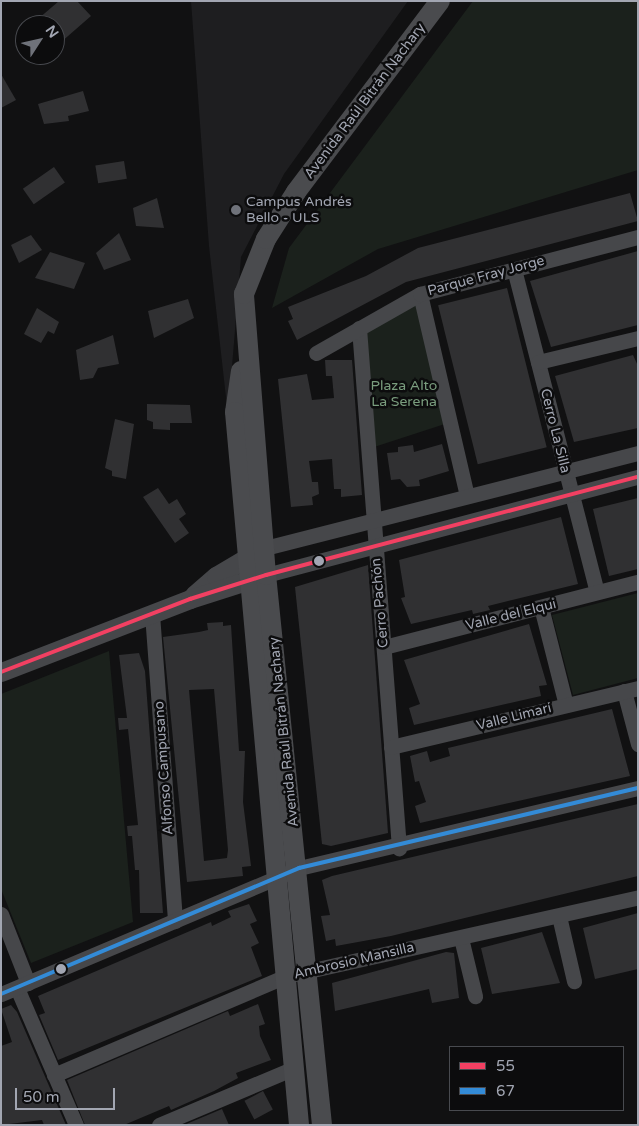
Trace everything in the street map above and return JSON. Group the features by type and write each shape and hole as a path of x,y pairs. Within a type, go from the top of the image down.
{"main road":[{"name":"Avenida Raúl Bitrán Nachary","path":"299,1125 278,877 257,578 265,548 246,340 244,294 266,239 296,192 440,1"},
{"name":"Avenida Raúl Bitrán Nachary","path":"246,340 235,412 246,556 257,578 299,868 310,969 322,1125"}],"street":[{"name":"Parque Fray Jorge","path":"316,352 420,294 638,237"},
{"name":"Cerro La Silla","path":"514,269 570,494 597,592"},
{"path":"420,294 467,496"},
{"name":"Cerro Pachón","path":"359,328 399,848"},
{"path":"538,362 638,338"},
{"path":"190,599 246,556 265,548 374,518 638,453"},
{"path":"1,672 190,599 257,578 375,543 638,477"},
{"name":"Valle del Elqui","path":"384,647 638,582"},
{"path":"541,607 566,705"},
{"name":"Alfonso Campusano","path":"152,614 175,921"},
{"path":"631,690 638,744"},
{"name":"Valle Limarí","path":"391,747 631,690"},
{"path":"1,994 299,868 399,848 638,788"},
{"name":"Ambrosio Mansilla","path":"54,1075 286,976 310,969 461,938 638,897"},
{"path":"1,914 22,985 54,1075 76,1125"},
{"path":"559,916 574,981"},
{"path":"461,938 475,996"},
{"path":"159,1125 294,1068"}],"shaded area":[{"name":"Campus Andrés Bello - ULS","path":"191,1 408,1 284,174 241,257 228,415 209,246"}],"green space":[{"path":"473,1 638,1 638,170 378,249 272,308 289,248"},
{"name":"Plaza Alto La Serena","path":"420,294 451,422 368,449 359,328"},
{"path":"638,593 638,678 573,695 552,615"},
{"path":"109,651 133,922 31,963 1,889 1,694"}],"building":[{"path":"59,1 77,1 91,16 65,39 65,15 43,15"},
{"path":"1,74 16,100 1,108"},
{"path":"83,91 89,111 68,116 69,121 44,124 38,104"},
{"path":"124,161 127,179 98,183 95,166"},
{"path":"54,167 65,183 34,204 23,189"},
{"path":"630,193 638,221 406,282 297,340 288,321 293,319 288,307 366,276 418,248"},
{"path":"157,198 164,228 136,226 133,208"},
{"path":"119,233 131,260 104,270 96,253"},
{"path":"31,235 42,250 19,263 11,245"},
{"path":"638,251 638,325 551,347 530,281"},
{"path":"50,252 85,263 74,289 35,278"},
{"path":"507,288 547,447 478,464 438,305"},
{"path":"188,299 194,318 154,338 148,311"},
{"path":"37,308 59,322 54,334 48,331 41,343 24,334"},
{"path":"113,335 119,364 98,368 93,378 80,380 76,350"},
{"path":"633,355 638,366 638,428 574,442 555,376"},
{"path":"325,360 352,360 362,495 341,497 341,489 334,489 332,459 309,461 312,482 318,482 319,494 312,497 313,505 291,507 278,379 307,374 312,400 334,398 332,376 326,376"},
{"path":"147,404 190,405 192,423 170,423 170,430 153,429 153,422 147,420"},
{"path":"115,419 134,424 126,479 112,476 112,471 105,468"},
{"path":"442,444 449,471 419,480 420,486 407,487 400,479 391,480 387,453 398,452 398,447 413,445 414,452"},
{"path":"158,488 169,504 177,499 186,514 179,519 189,533 175,543 143,497"},
{"path":"638,498 638,569 609,576 593,509"},
{"path":"561,517 578,584 488,606 490,610 473,614 472,610 411,624 401,598 405,597 399,560"},
{"path":"368,565 388,833 331,846 322,844 295,587"},
{"path":"223,622 223,626 231,625 239,751 245,751 243,802 251,866 242,867 243,876 187,882 163,637 208,630 207,623","holes":["214,689 228,850 227,858 204,861 189,690"]},
{"path":"529,624 547,685 539,686 541,696 414,725 409,708 420,704 404,660"},
{"path":"139,653 145,671 163,913 140,913 139,870 135,870 132,836 128,836 127,826 138,825 128,729 119,730 118,718 127,718 119,655"},
{"path":"612,709 630,776 420,823 415,806 426,802 419,781 415,782 410,756 427,751 430,762 450,756 448,748"},
{"path":"638,804 638,876 391,936 336,946 335,939 326,941 321,916 330,915 322,880 332,876"},
{"path":"249,904 257,921 250,924 259,943 251,947 262,976 58,1060 39,1015 45,1013 38,996 211,922 212,926 231,917 228,911"},
{"path":"638,913 638,969 595,979 583,928"},
{"path":"542,932 560,983 492,994 481,948"},
{"path":"446,952 454,953 459,998 432,1003 429,989 335,1011 332,983"},
{"path":"258,1004 265,1024 259,1026 260,1036 271,1060 236,1073 238,1078 171,1110 169,1106 124,1125 85,1125 67,1080 228,1011 230,1016"},
{"path":"11,1005 17,1012 66,1125 44,1125 42,1120 1,1125 1,1046 12,1042 1,1009"},
{"path":"263,1091 273,1110 254,1119 244,1101"},
{"path":"222,1109 229,1125 184,1125"}],"transit line":[{"name":"55","path":"1,672 190,599 266,575 638,477"},
{"name":"67","path":"1,994 299,868 638,788"}],"place":[{"name":"Campus Andrés Bello - ULS","path":"236,210"}]}
